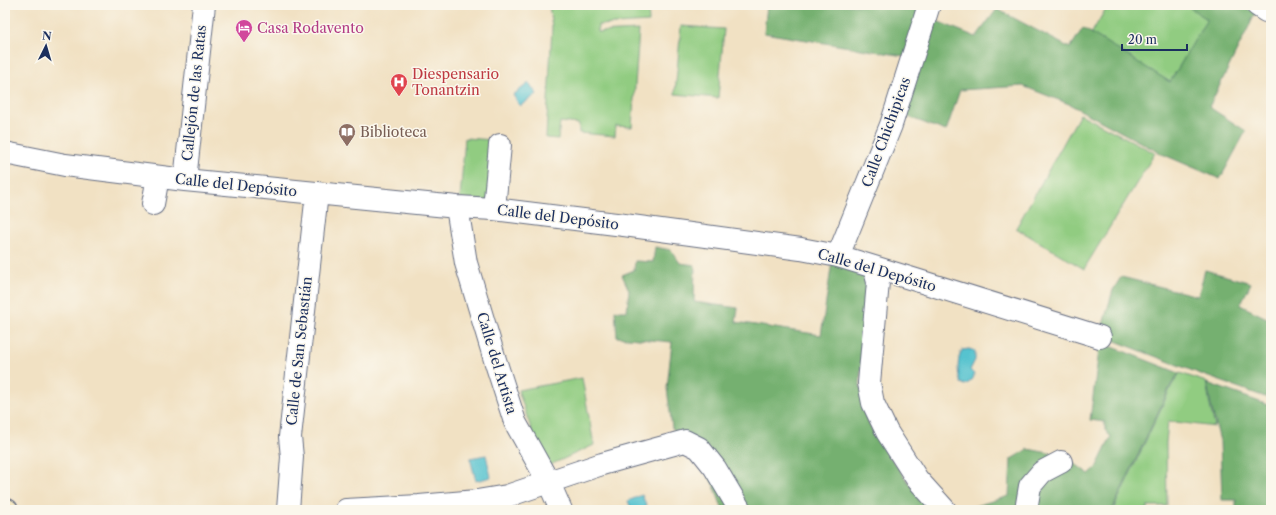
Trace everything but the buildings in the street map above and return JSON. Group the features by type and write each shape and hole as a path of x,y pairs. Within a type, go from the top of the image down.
{"street":[{"name":"Callejón de las Ratas","path":"185,180 204,5"},
{"name":"Calle Chichipicas","path":"838,256 891,125 930,5"},
{"path":"494,209 500,145"},
{"name":"Calle del Depósito","path":"5,153 65,165 158,177 254,188 457,207 494,209 801,249 838,256 874,266 1100,337"},
{"path":"153,204 158,177"},
{"name":"Calle de San Sebastián","path":"288,510 292,457 290,437 317,193"},
{"name":"Calle del Artista","path":"457,207 466,263 515,422 549,483 561,510"},
{"path":"874,266 878,282 869,383 873,403 887,432 916,479 945,510"},
{"path":"346,510 419,506 476,501 507,496 602,464 685,441 699,448 716,468 740,510"},
{"path":"1026,510 1030,486 1042,472 1061,462"}],"green space":[{"path":"549,5 648,5 649,22 598,25 598,32 639,30 632,127 616,126 615,136 579,133 579,124 560,122 558,139 546,138 552,27"},
{"path":"767,5 920,5 917,13 976,37 997,9 1070,48 1083,28 1170,82 1207,19 1190,8 1193,5 1245,5 1256,12 1209,107 1246,131 1220,179 1162,154 1069,104 1023,86 960,90 946,131 903,115 916,58 764,33"},
{"path":"1108,5 1193,5 1191,8 1208,19 1170,82 1091,34"},
{"path":"681,26 724,29 718,98 675,94"},
{"path":"1080,114 1155,153 1084,269 1016,228"},
{"path":"465,138 494,140 489,201 460,198"},
{"path":"655,247 671,250 680,263 695,265 694,302 738,308 736,322 821,335 832,262 867,275 860,384 867,420 876,437 911,486 933,510 723,510 713,484 692,447 672,428 667,388 672,342 617,337 615,311 627,311 629,290 622,275 634,270 635,261 653,262"},
{"path":"1205,270 1251,283 1240,305 1271,320 1271,399 1206,376 1100,335 1113,290 1121,277 1198,296"},
{"path":"1100,342 1179,373 1171,385 1112,510 962,510 1009,496 1011,459 1028,449 1064,456 1089,474 1096,468 1111,437 1105,430 1105,422 1090,420"},
{"path":"1180,373 1206,382 1215,427 1168,421 1166,443 1167,506 1148,506 1148,510 1113,510 1172,385"},
{"path":"582,378 594,445 548,466 539,452 518,390"},
{"path":"1207,383 1271,406 1271,498 1265,510 1236,510 1236,500 1222,500 1220,441"}],"water":[{"path":"529,83 537,94 520,106 513,95"},
{"path":"969,349 975,351 975,360 970,370 974,376 971,381 965,385 961,383 958,371 958,362 962,350"},
{"path":"486,455 491,477 476,481 470,458"},
{"path":"642,495 648,510 632,510 628,501"}],"place":[{"name":"Casa Rodavento","path":"244,43"},
{"name":"Diespensario Tonantzin","path":"399,97"},
{"name":"Biblioteca","path":"347,147"}]}
